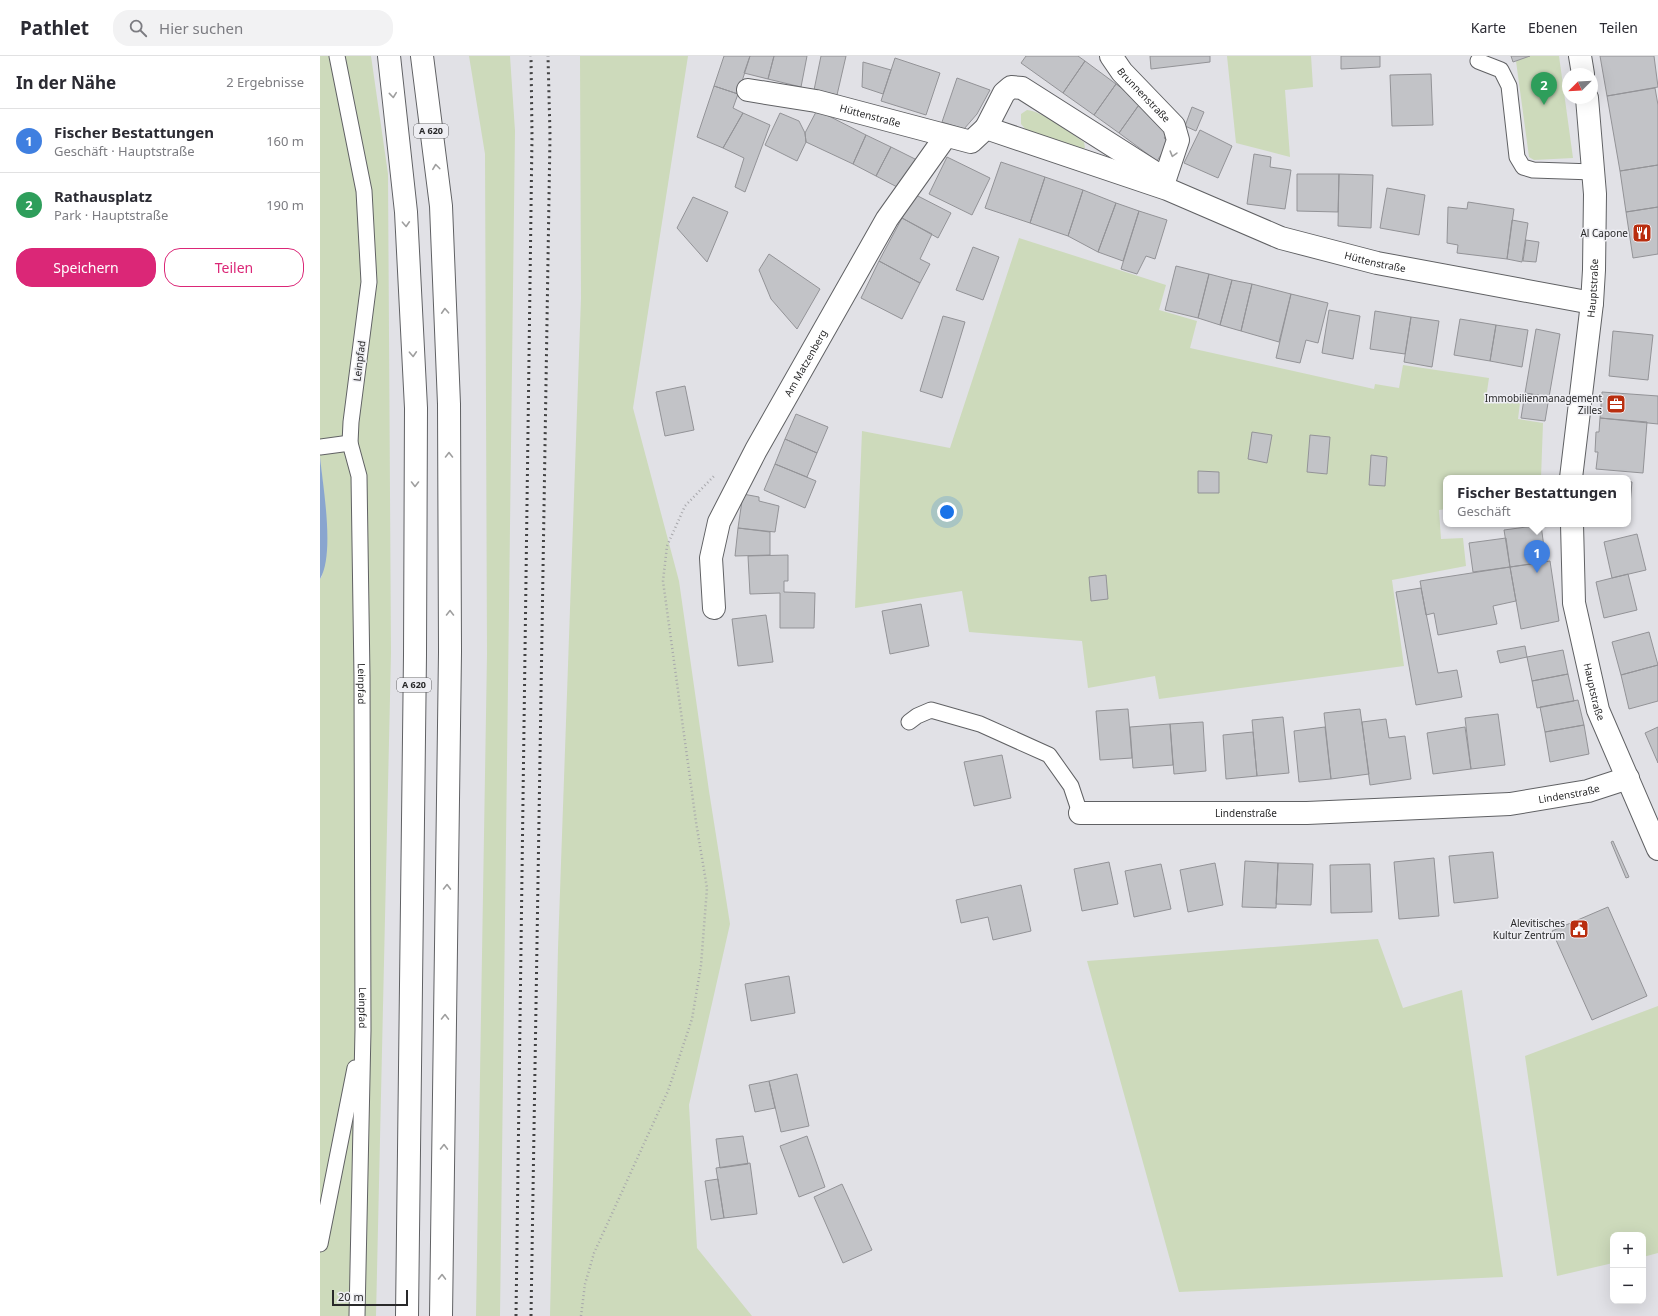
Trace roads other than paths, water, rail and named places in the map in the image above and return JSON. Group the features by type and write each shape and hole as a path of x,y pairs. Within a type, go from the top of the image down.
{"main road":[{"name":"A 620","path":"389,56 406,212 416,408 415,670 407,1316"},
{"name":"A 620","path":"422,56 441,206 449,404 450,652 441,1316"},
{"name":"Brunnenstraße","path":"1111,56 1122,72 1174,126 1178,140 1166,184"},
{"path":"1580,56 1582,68"},
{"name":"Hüttenstraße","path":"748,90 816,101 971,142 986,128 1004,93 1012,87 1022,88 1166,184"},
{"name":"Hauptstraße","path":"1571,475 1592,303 1596,220 1594,172 1587,104"},
{"name":"Hüttenstraße","path":"986,128 1166,184 1281,238 1377,262 1592,303"},
{"name":"Am Matzenberg","path":"714,608 711,558 719,522 756,450 886,219 946,136"},
{"name":"Hauptstraße","path":"1572,527 1574,603 1598,710 1658,849"},
{"name":"Lindenstraße","path":"1080,813 1307,813 1510,804 1588,791 1628,778"}],"lane":[{"name":"Leinpfad","path":"337,56 364,191 369,282 350,443 359,476 362,677 363,1030 357,1316"},
{"path":"1478,61 1501,70 1509,86 1517,157 1522,168 1533,170 1594,172"},
{"path":"322,447 350,443"},
{"name":"Lindenstraße","path":"909,722 917,716 931,710 980,724 1049,755 1071,786 1080,813"},
{"path":"320,1244 363,1030"}],"water":[{"path":"320,457 327,520 327,554 320,579"}],"railway":[{"path":"516,1316 532,136 531,56"},
{"path":"531,1316 550,135 548,56"}],"place":[{"name":"Rathausplatz","path":"1544,105"},
{"name":"Al Capone","path":"1642,233"},
{"name":"Immobilienmanagement Zilles","path":"1616,404"},
{"name":"Fischer Bestattungen","path":"1537,573"},
{"name":"Alevitisches Kultur Zentrum","path":"1579,929"}]}
